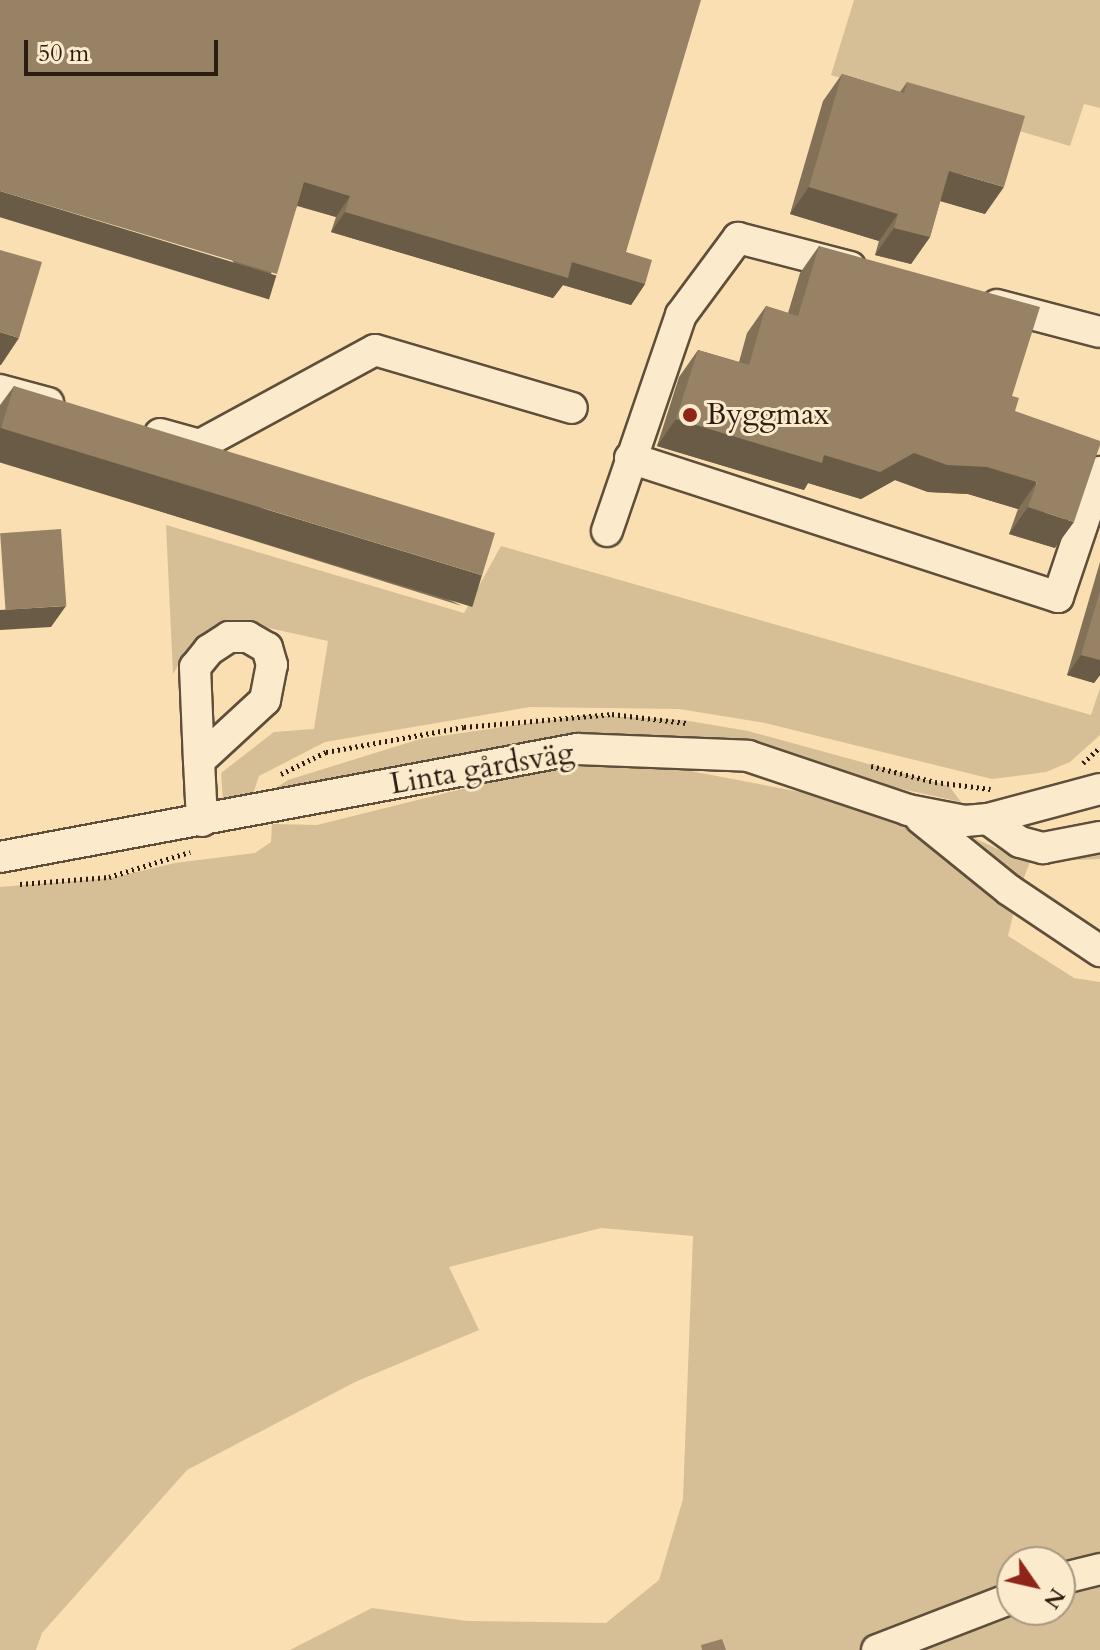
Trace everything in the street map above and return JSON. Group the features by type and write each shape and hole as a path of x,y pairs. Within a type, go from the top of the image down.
{"street":[{"path":"607,531 681,315 738,238 874,273"},
{"path":"964,297 1100,332"},
{"path":"138,428 200,445 375,350 572,408"},
{"path":"0,390 77,411"},
{"path":"630,458 1058,597 1100,472"},
{"name":"Linta gårdsväg","path":"0,857 577,749 748,756 908,810 988,819 1100,789"},
{"path":"199,761 202,821"},
{"path":"908,810 951,839 1009,890 1100,951"},
{"path":"988,819 1020,842 1043,848 1100,837"},
{"path":"1076,1575 1100,1569"},
{"path":"877,1650 996,1604"}],"shaded area":[{"path":"854,0 1100,0 1100,108 1084,104 1070,146 831,75"},
{"path":"166,525 464,613 501,546 1091,715 1100,688 1100,735 1070,762 1046,772 992,779 765,723 679,709 530,707 325,742 259,776 253,794 223,799 221,773 274,732 314,729 328,641 232,620 188,649 173,674"},
{"path":"587,715 683,720 748,731 949,786 961,802 670,738 623,736 527,742 267,794 288,780 420,739"},
{"path":"664,766 816,795 920,831 968,879 1014,911 1008,936 1074,978 1100,982 1100,1650 290,1650 372,1608 467,1621 606,1623 659,1580 683,1499 693,1236 601,1228 449,1267 479,1330 355,1382 187,1470 42,1633 36,1650 0,1650 0,887 111,878 175,863 255,853 271,842 272,824 317,825 510,777 571,767"},
{"path":"974,838 1015,857 1100,851 1100,859 1030,862 1023,880"}],"building":[{"path":"0,0 701,0 626,252 652,260 645,284 572,262 568,278 345,212 350,196 304,182 277,274 0,191"},
{"path":"842,74 904,93 907,82 1025,116 1004,187 949,171 930,237 894,228 898,214 809,187"},
{"path":"819,246 1040,307 1012,396 1019,398 1015,411 1100,441 1074,522 1028,507 1037,482 987,467 947,465 914,453 880,472 824,455 822,463 676,419 698,350 749,365 766,306 798,316"},
{"path":"0,250 42,262 19,338 0,332"},
{"path":"14,386 495,533 482,575 1,428"},
{"path":"61,529 66,606 6,610 0,533"},
{"path":"1100,591 1100,660 1081,655"},
{"path":"722,1639 726,1650 702,1650 701,1645"}],"place":[{"name":"Byggmax","path":"690,415"}]}
